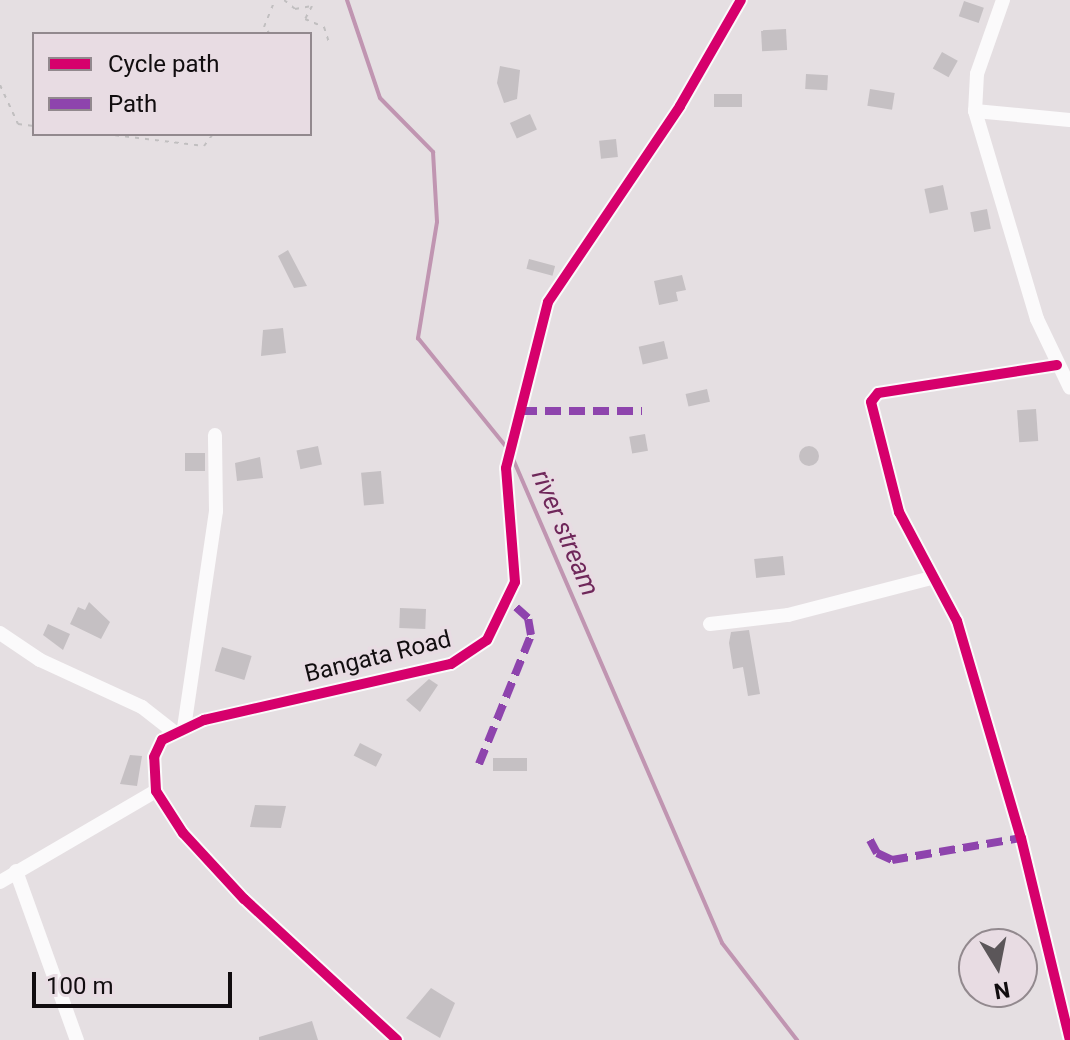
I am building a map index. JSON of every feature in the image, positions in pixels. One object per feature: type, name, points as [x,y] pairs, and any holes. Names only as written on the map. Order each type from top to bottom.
[{"type":"street","name":"Bangata Road","points":[[179,730],[451,664],[487,640],[515,582],[506,468],[548,302],[680,106],[741,0]]},
{"type":"street","points":[[1003,0],[977,74],[975,111],[1057,365],[1070,388]]},
{"type":"street","points":[[975,111],[1070,120]]},
{"type":"street","points":[[1057,365],[872,395],[899,512],[961,635],[1021,838],[1070,1040]]},
{"type":"street","points":[[215,435],[216,511],[179,730],[154,757],[156,791],[183,833],[244,899],[397,1040]]},
{"type":"street","points":[[710,624],[819,609],[931,578]]},
{"type":"street","points":[[0,633],[40,660],[142,707],[179,730]]},
{"type":"street","points":[[0,882],[156,791]]},
{"type":"street","points":[[16,871],[77,1040]]},
{"type":"path","points":[[268,32],[264,27],[275,0]]},
{"type":"path","points":[[284,0],[295,9],[312,6],[305,19],[324,27],[330,45]]},
{"type":"path","points":[[0,85],[18,124],[32,126]]},
{"type":"path","points":[[122,136],[204,146],[212,136]]},
{"type":"building","points":[[964,1],[984,8],[979,23],[959,16]]},
{"type":"building","points":[[786,29],[787,50],[762,51],[761,30]]},
{"type":"building","points":[[942,52],[958,61],[949,77],[933,69]]},
{"type":"building","points":[[500,66],[520,70],[517,99],[504,103],[497,83]]},
{"type":"building","points":[[806,74],[828,75],[827,90],[805,89]]},
{"type":"building","points":[[870,89],[895,93],[892,110],[867,106]]},
{"type":"building","points":[[714,94],[742,94],[742,107],[714,107]]},
{"type":"building","points":[[530,114],[537,130],[517,138],[510,123]]},
{"type":"building","points":[[616,139],[618,157],[601,159],[599,141]]},
{"type":"building","points":[[943,185],[948,209],[930,213],[924,189]]},
{"type":"building","points":[[987,209],[991,229],[974,232],[970,212]]},
{"type":"building","points":[[288,250],[307,286],[294,288],[278,256]]},
{"type":"building","points":[[529,259],[555,266],[552,276],[526,269]]},
{"type":"building","points":[[682,275],[686,290],[676,292],[678,301],[659,305],[654,281]]},
{"type":"building","points":[[283,328],[286,353],[261,356],[263,330]]},
{"type":"building","points":[[664,341],[668,359],[643,364],[639,347]]},
{"type":"building","points":[[707,389],[710,402],[688,407],[686,394]]},
{"type":"building","points":[[1036,409],[1038,441],[1019,442],[1017,410]]},
{"type":"building","points":[[645,434],[648,451],[632,454],[629,437]]},
{"type":"building","points":[[318,446],[322,465],[300,469],[296,451]]},
{"type":"building","points":[[809,446],[816,449],[819,456],[816,463],[809,466],[802,463],[799,456],[802,449]]},
{"type":"building","points":[[185,453],[205,453],[205,471],[185,471]]},
{"type":"building","points":[[260,457],[263,478],[237,481],[235,463]]},
{"type":"building","points":[[381,471],[384,504],[364,506],[361,473]]},
{"type":"building","points":[[783,556],[785,575],[756,578],[754,559]]},
{"type":"building","points":[[89,602],[110,622],[101,639],[70,624],[78,607],[85,610]]},
{"type":"building","points":[[400,608],[426,609],[425,629],[399,628]]},
{"type":"building","points":[[48,624],[70,634],[63,650],[43,635]]},
{"type":"building","points":[[749,630],[760,694],[748,696],[743,667],[733,669],[729,643],[731,632]]},
{"type":"building","points":[[222,647],[252,656],[244,680],[215,671]]},
{"type":"building","points":[[429,679],[438,685],[420,712],[406,700]]},
{"type":"building","points":[[360,743],[382,754],[376,767],[354,755]]},
{"type":"building","points":[[130,755],[142,756],[137,786],[120,784]]},
{"type":"building","points":[[493,758],[527,758],[527,771],[493,771]]},
{"type":"building","points":[[255,805],[286,806],[281,828],[250,827]]},
{"type":"building","points":[[431,988],[455,1003],[440,1038],[406,1018]]},
{"type":"building","points":[[312,1021],[318,1040],[259,1040],[259,1037]]},
{"type":"waterway","name":"river stream","points":[[347,0],[380,98],[433,152],[437,222],[418,338],[507,448]]},
{"type":"waterway","name":"river stream","points":[[513,459],[722,943],[797,1040]]},
{"type":"marked path","points":[[521,411],[642,411]]},
{"type":"marked path","points":[[479,764],[531,635],[528,618],[510,602]]},
{"type":"marked path","points":[[870,840],[877,853],[892,860],[1021,838]]},
{"type":"cycle path","points":[[397,1040],[244,899],[183,833],[156,791],[154,757],[162,740],[204,720],[451,664],[487,640],[515,582],[506,468],[548,302],[680,106],[741,0]]},
{"type":"cycle path","points":[[1057,365],[878,393],[871,402],[899,512],[957,621],[1021,838],[1070,1040]]}]
